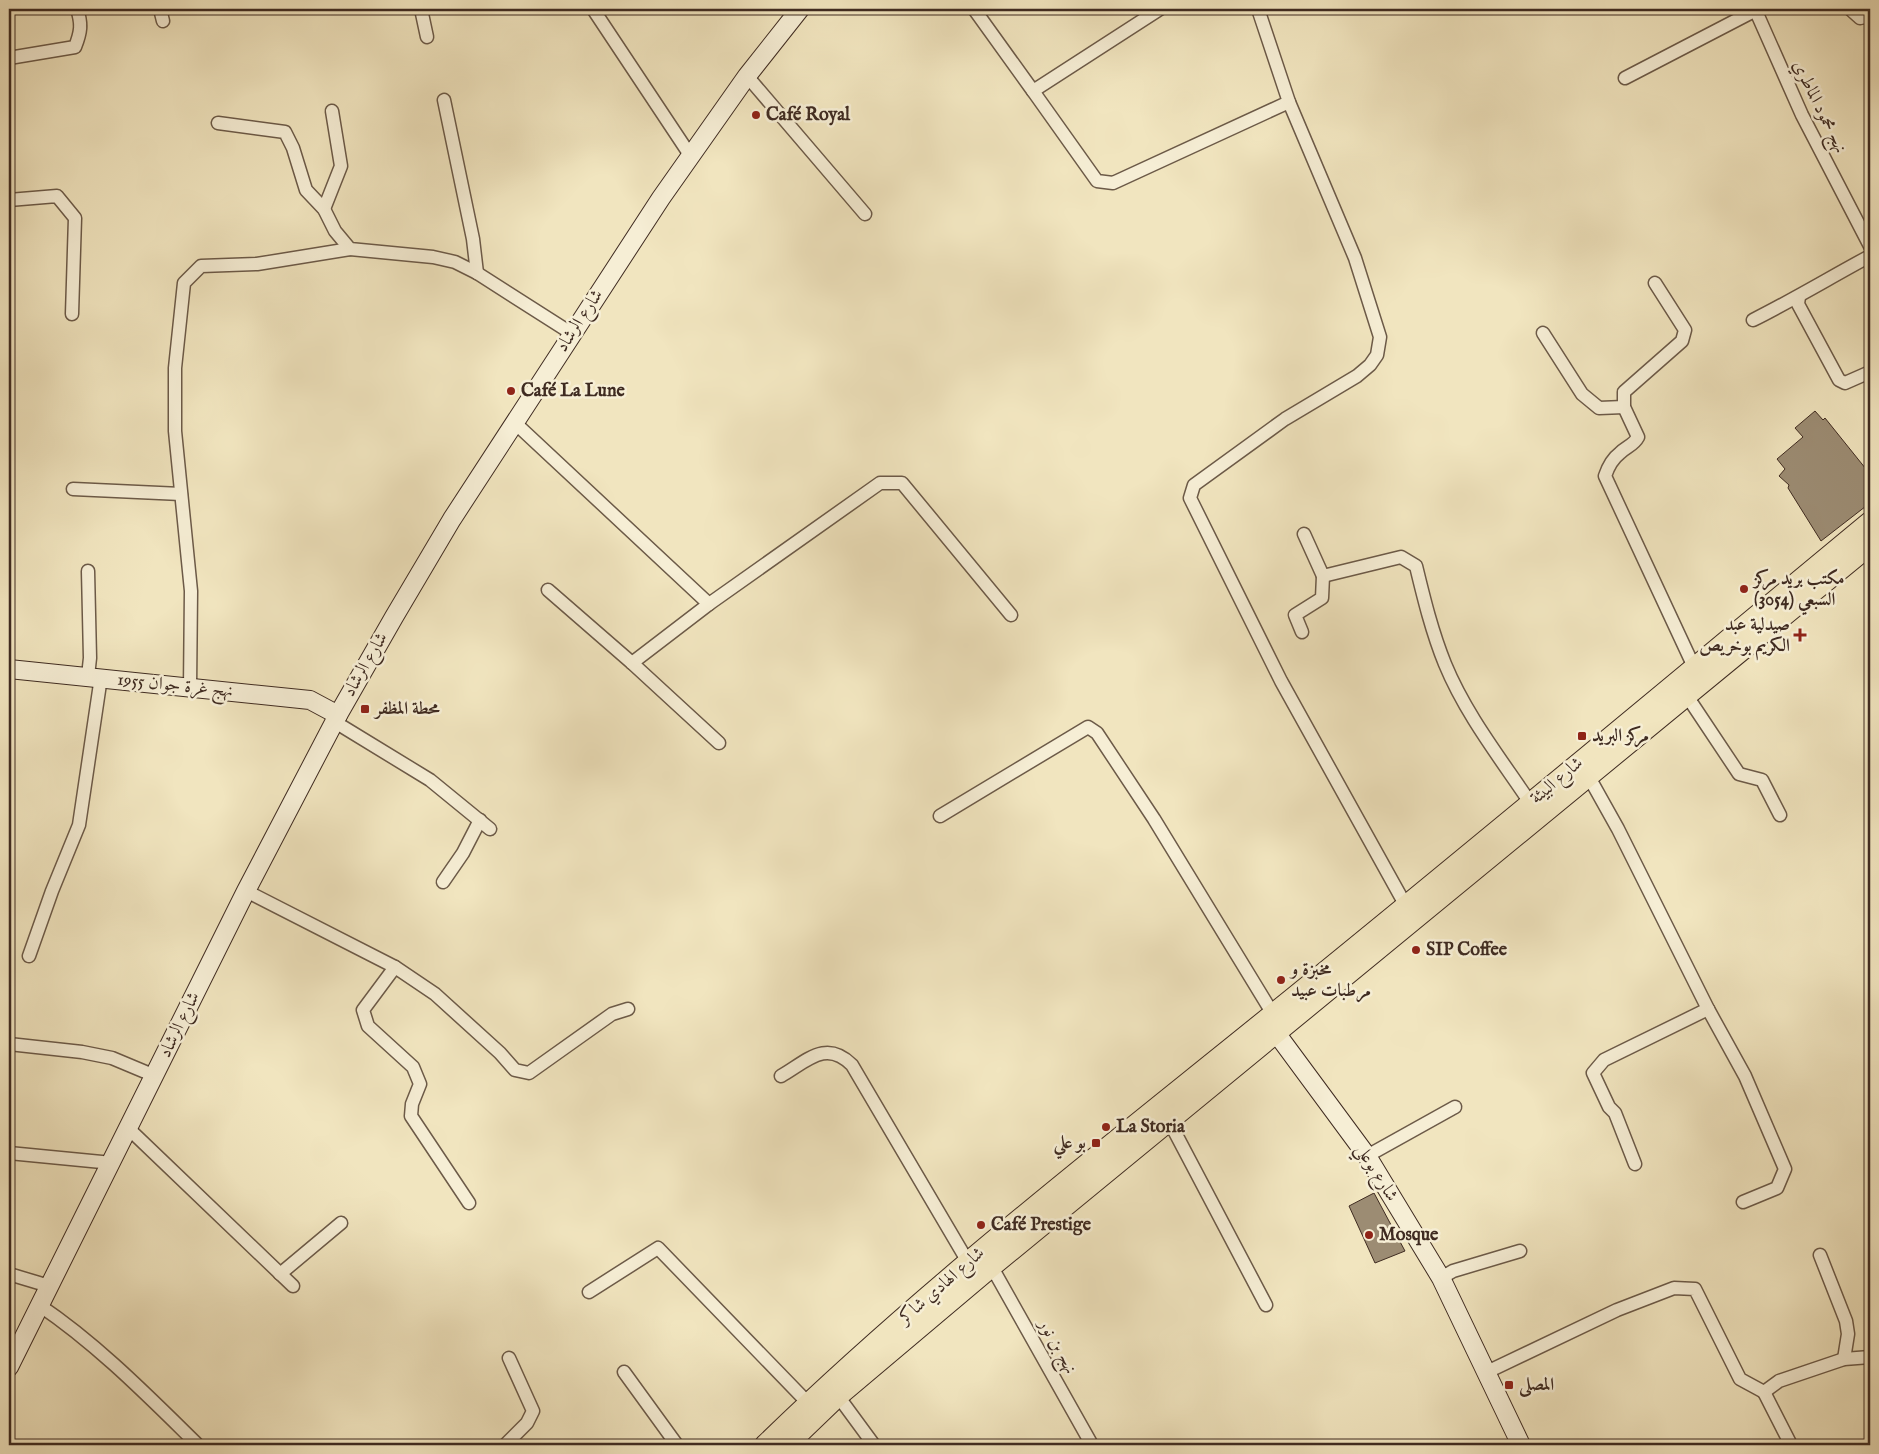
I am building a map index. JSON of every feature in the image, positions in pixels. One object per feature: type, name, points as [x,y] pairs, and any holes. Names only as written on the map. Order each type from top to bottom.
[{"type":"main road","name":"شارع البيئة","points":[[1272,1022],[1477,858],[1584,769],[1694,667],[1870,522]]},
{"type":"main road","name":"شارع البيئة","points":[[1272,1022],[1406,906],[1477,858],[1531,804],[1687,696],[1870,545]]},
{"type":"main road","name":"شارع الهادي شاكر","points":[[787,1445],[812,1409],[838,1396],[981,1260],[1169,1121],[1272,1022]]},
{"type":"main road","name":"شارع الهادي شاكر","points":[[765,1445],[812,1409],[981,1260],[1272,1022]]},
{"type":"street","points":[[9,58],[75,47],[81,23],[77,9]]},
{"type":"street","points":[[422,9],[427,37]]},
{"type":"street","points":[[593,9],[690,156]]},
{"type":"street","name":"شارع الرشاد","points":[[9,1367],[246,892],[337,718],[452,519],[571,333],[690,156],[747,76],[800,9]]},
{"type":"street","points":[[974,9],[1097,181],[1113,183],[1289,102]]},
{"type":"street","points":[[1034,91],[1160,9]]},
{"type":"street","points":[[1258,9],[1289,102],[1355,258],[1380,337],[1377,354],[1370,365],[1357,376],[1284,419],[1194,485],[1190,498],[1281,681],[1406,906]]},
{"type":"street","points":[[1850,9],[1860,18],[1870,16]]},
{"type":"street","points":[[1625,78],[1755,10]]},
{"type":"street","name":"نهج محمود الماطري","points":[[1755,10],[1802,115],[1870,246]]},
{"type":"street","points":[[747,76],[865,214]]},
{"type":"street","points":[[444,100],[473,239],[477,273]]},
{"type":"street","points":[[324,209],[341,166],[332,111]]},
{"type":"street","points":[[218,123],[285,132],[293,148],[306,190],[324,209],[335,231],[350,249]]},
{"type":"street","points":[[9,200],[57,196],[75,218],[72,314]]},
{"type":"street","points":[[190,688],[191,591],[176,431],[175,368],[184,283],[200,266],[257,264],[350,249],[433,257],[455,262],[477,273],[571,333]]},
{"type":"street","points":[[1753,320],[1870,256]]},
{"type":"street","points":[[1655,283],[1685,330],[1682,341],[1624,392],[1624,407],[1638,437],[1636,442],[1620,453],[1610,464],[1605,476],[1694,667]]},
{"type":"street","points":[[1799,296],[1798,304],[1839,380],[1845,383],[1870,372]]},
{"type":"street","points":[[1543,333],[1582,394],[1599,408],[1624,407]]},
{"type":"street","points":[[514,422],[709,604]]},
{"type":"street","points":[[632,663],[709,604],[880,483],[902,484],[1011,615]]},
{"type":"street","points":[[73,490],[181,494]]},
{"type":"street","points":[[1302,632],[1295,615],[1322,598],[1323,576],[1304,534]]},
{"type":"street","points":[[1323,576],[1401,557],[1416,566],[1428,618],[1445,665],[1468,711],[1531,804]]},
{"type":"street","points":[[28,956],[79,824],[95,676],[90,658],[88,571]]},
{"type":"street","points":[[548,590],[632,663],[719,743]]},
{"type":"street","name":"نهج غرة جوان 1955","points":[[9,669],[95,676],[310,700],[337,718]]},
{"type":"street","points":[[1687,696],[1739,774],[1762,780],[1780,815]]},
{"type":"street","points":[[337,718],[430,780],[485,825],[443,882]]},
{"type":"street","points":[[940,816],[1088,727],[1098,733],[1154,819],[1272,1022]]},
{"type":"street","points":[[1584,769],[1673,937],[1708,1009],[1745,1076],[1785,1169],[1777,1188],[1743,1202]]},
{"type":"street","points":[[246,892],[395,967],[435,994],[500,1053],[515,1070],[529,1073],[612,1014],[628,1009]]},
{"type":"street","points":[[395,967],[363,1010],[368,1026],[413,1067],[420,1084],[412,1104],[411,1116],[469,1203]]},
{"type":"street","points":[[1635,1164],[1615,1113],[1609,1108],[1593,1073],[1604,1060],[1708,1009]]},
{"type":"street","name":"شارع بوعلي","points":[[1272,1022],[1367,1156],[1441,1278],[1521,1445]]},
{"type":"street","points":[[9,1044],[112,1058],[155,1076]]},
{"type":"street","name":"نهج بن نور","points":[[781,1076],[820,1053],[832,1052],[840,1054],[852,1064],[981,1260],[1092,1445]]},
{"type":"street","points":[[1367,1156],[1455,1107]]},
{"type":"street","points":[[1169,1121],[1266,1305]]},
{"type":"street","points":[[129,1129],[293,1286]]},
{"type":"street","points":[[9,1153],[112,1163]]},
{"type":"street","points":[[280,1274],[341,1223]]},
{"type":"street","points":[[590,1292],[658,1248],[812,1409]]},
{"type":"street","points":[[1441,1278],[1453,1271],[1520,1251]]},
{"type":"street","points":[[1820,1255],[1846,1321],[1848,1334],[1844,1359]]},
{"type":"street","points":[[9,1274],[49,1286]]},
{"type":"street","points":[[1487,1372],[1617,1310],[1674,1288],[1695,1289],[1740,1380],[1764,1392],[1791,1445]]},
{"type":"street","points":[[39,1305],[60,1319],[133,1382],[198,1445]]},
{"type":"street","points":[[1764,1392],[1779,1381],[1844,1359],[1870,1357]]},
{"type":"street","points":[[505,1445],[527,1423],[533,1412],[509,1358]]},
{"type":"street","points":[[624,1372],[677,1445]]},
{"type":"street","points":[[838,1396],[874,1445]]},
{"type":"building","points":[[1815,411],[1823,420],[1825,418],[1870,474],[1870,503],[1821,541],[1788,488],[1789,485],[1779,476],[1785,469],[1777,459],[1803,437],[1795,428]]},
{"type":"building","points":[[1374,1193],[1405,1251],[1375,1263],[1349,1206]]},
{"type":"place","name":"Café Royal","points":[[756,115]]},
{"type":"place","name":"Café La Lune","points":[[511,391]]},
{"type":"place","name":"مكتب بريد مركز السبعي (3054)","points":[[1744,589]]},
{"type":"place","name":"صيدلية عبد الكريم بوخريص","points":[[1800,635]]},
{"type":"place","name":"محطة المظفر","points":[[365,709]]},
{"type":"place","name":"مركز البريد","points":[[1582,736]]},
{"type":"place","name":"SIP Coffee","points":[[1416,950]]},
{"type":"place","name":"مخبزة و مرطبات عبيد","points":[[1281,980]]},
{"type":"place","name":"La Storia","points":[[1106,1127]]},
{"type":"place","name":"بو علي","points":[[1096,1143]]},
{"type":"place","name":"Café Prestige","points":[[981,1225]]},
{"type":"place","name":"Mosque","points":[[1369,1235]]},
{"type":"place","name":"المصلى","points":[[1509,1385]]}]
